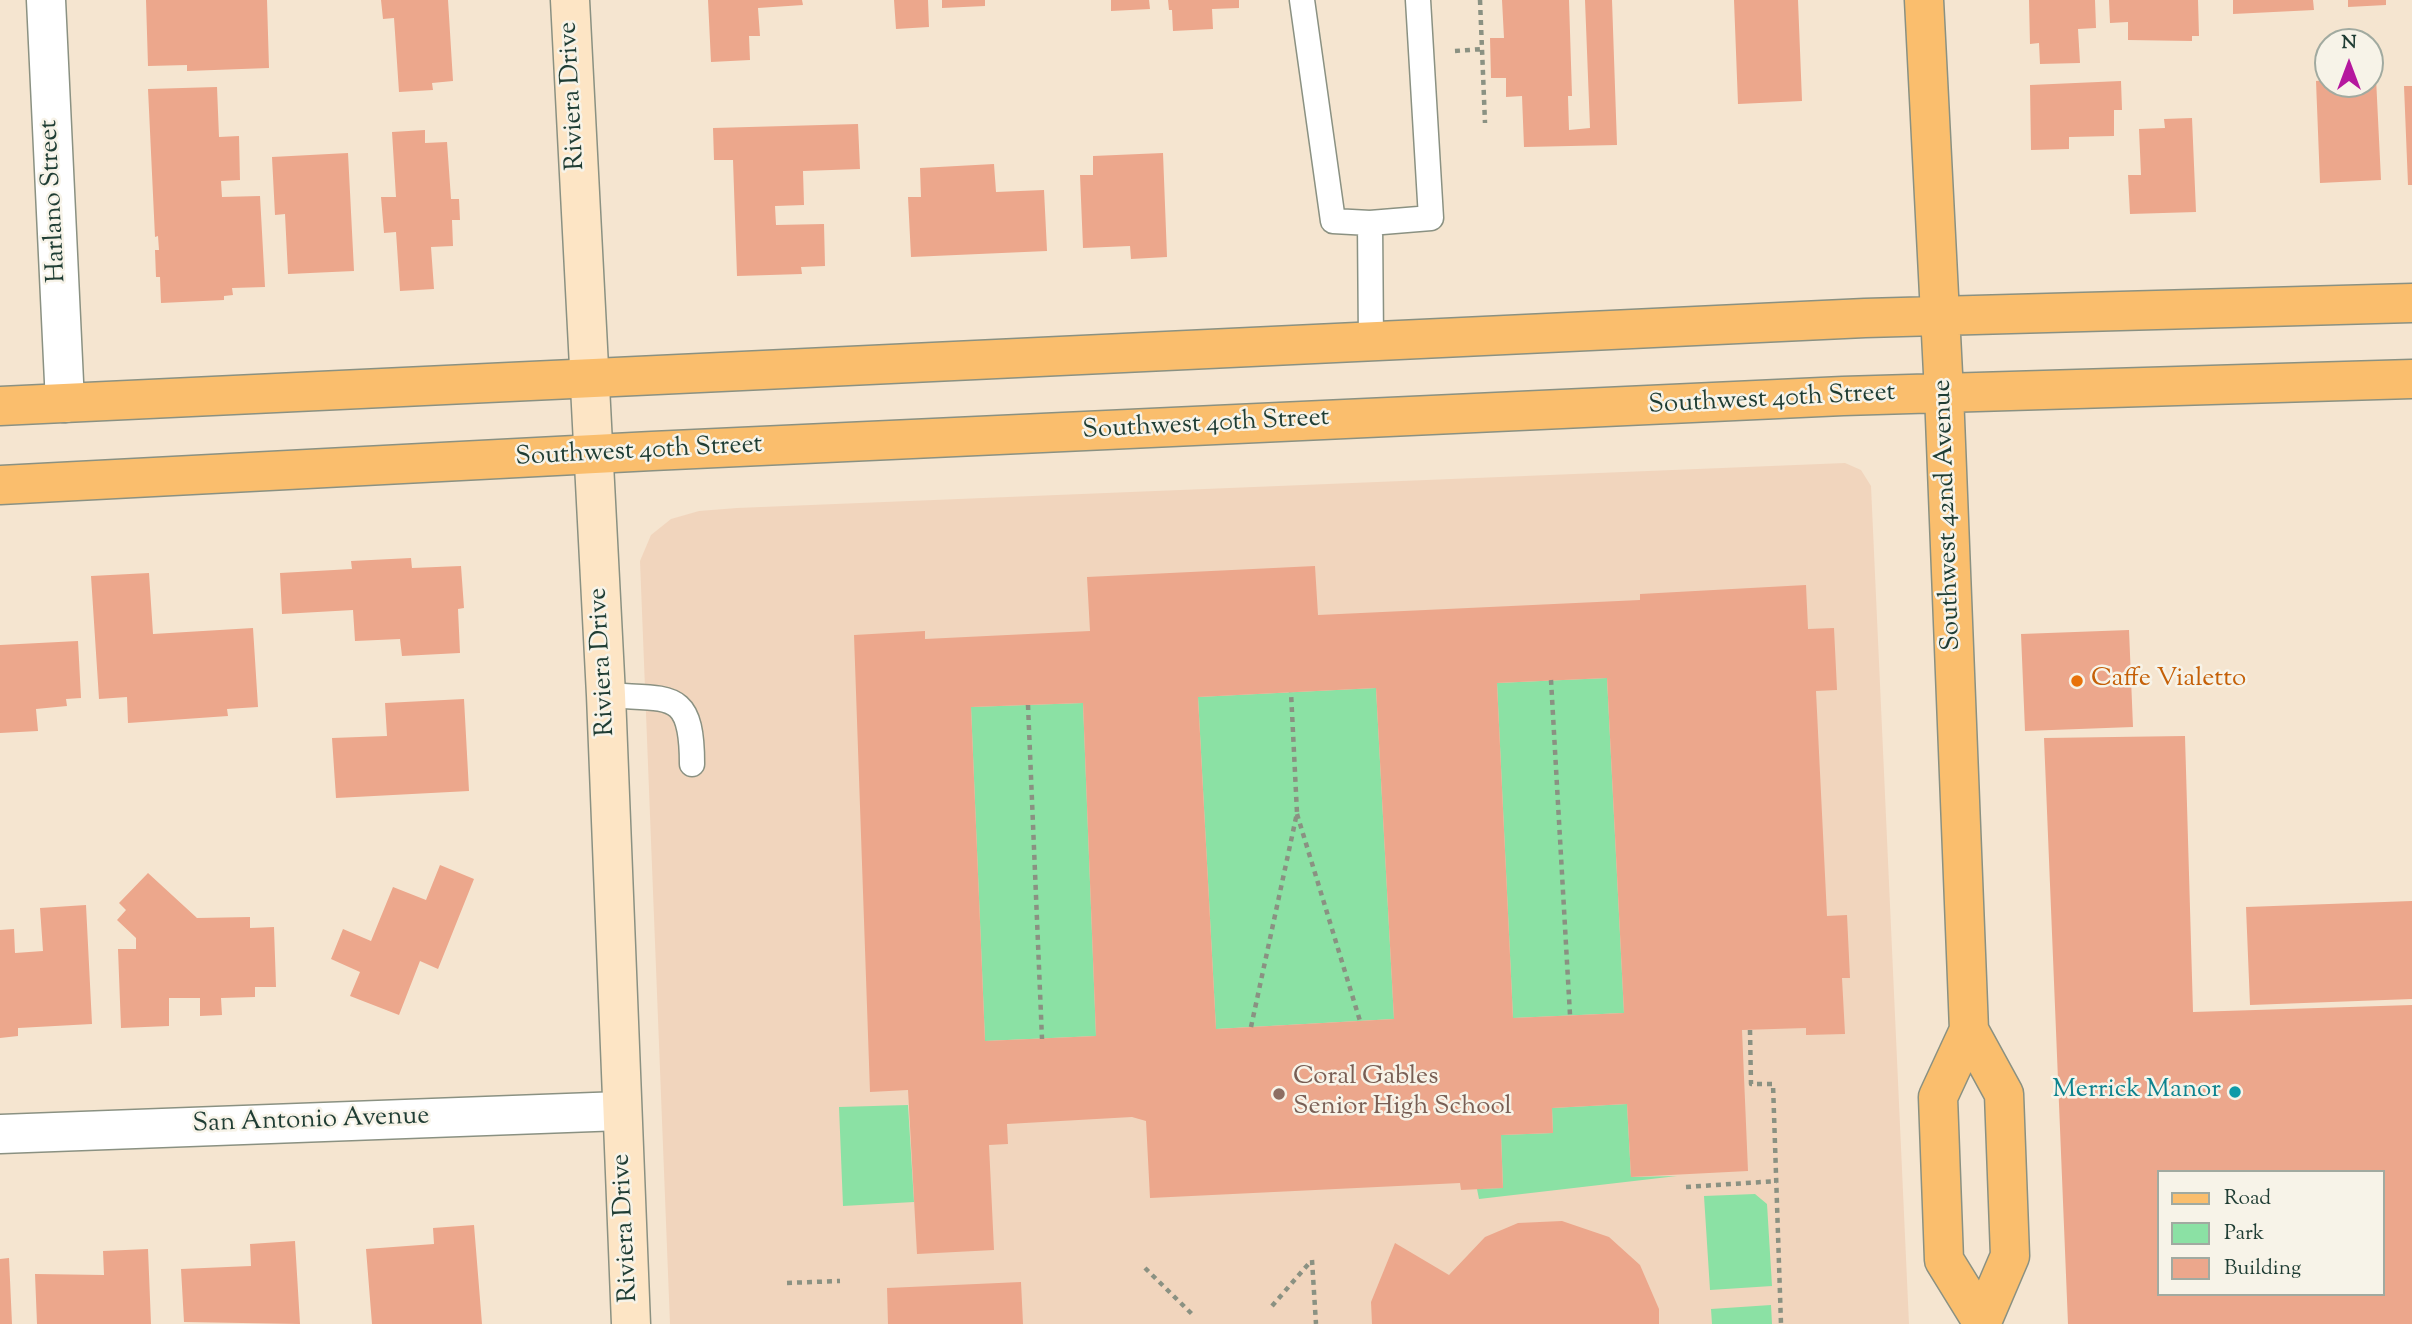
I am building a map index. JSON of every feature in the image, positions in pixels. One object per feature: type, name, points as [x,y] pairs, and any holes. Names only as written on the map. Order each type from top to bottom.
[{"type":"main road","name":"Southwest 42nd Avenue","points":[[1924,0],[1944,393],[1969,1030],[2004,1094],[2010,1256],[1981,1322]]},
{"type":"main road","points":[[0,406],[1939,315],[2412,303]]},
{"type":"main road","name":"Southwest 40th Street","points":[[0,485],[593,454],[1944,393],[2412,379]]},
{"type":"main road","name":"Southwest 42nd Avenue","points":[[1969,1030],[1937,1097],[1944,1260],[1981,1322]]},
{"type":"street","name":"Harlano Street","points":[[46,0],[65,403]]},
{"type":"street","name":"Riviera Drive","points":[[570,0],[606,695],[631,1324]]},
{"type":"street","name":"San Antonio Avenue","points":[[0,1134],[621,1111]]},
{"type":"lane","points":[[1302,0],[1333,221],[1370,223],[1431,218],[1418,0]]},
{"type":"lane","points":[[1370,223],[1371,342]]},
{"type":"lane","points":[[606,695],[669,699],[687,714],[692,737],[692,764]]},
{"type":"path","points":[[1480,0],[1485,123]]},
{"type":"path","points":[[1444,51],[1482,49]]},
{"type":"path","points":[[1551,680],[1570,1015]]},
{"type":"path","points":[[1291,692],[1297,813],[1360,1021]]},
{"type":"path","points":[[1028,705],[1042,1039]]},
{"type":"path","points":[[1251,1027],[1297,813]]},
{"type":"path","points":[[1750,1030],[1751,1084],[1773,1084],[1782,1324]]},
{"type":"path","points":[[1686,1187],[1777,1181]]},
{"type":"path","points":[[1272,1306],[1312,1260],[1316,1324]]},
{"type":"path","points":[[1145,1269],[1194,1316]]},
{"type":"path","points":[[787,1283],[840,1281]]},
{"type":"shaded area","name":"Coral Gables Senior High School","points":[[1845,463],[1861,470],[1871,486],[1909,1324],[670,1324],[640,561],[651,535],[671,519],[699,511],[737,508]]},
{"type":"green space","points":[[1607,678],[1624,1013],[1513,1018],[1497,683]]},
{"type":"green space","points":[[1376,688],[1394,1019],[1216,1029],[1198,697]]},
{"type":"green space","points":[[1083,703],[1096,1036],[985,1041],[971,707]]},
{"type":"green space","points":[[1627,1104],[1631,1177],[1677,1176],[1479,1199],[1477,1189],[1503,1188],[1501,1135],[1553,1133],[1552,1108]]},
{"type":"green space","points":[[908,1105],[914,1202],[843,1206],[839,1107]]},
{"type":"green space","points":[[1755,1194],[1767,1204],[1772,1286],[1710,1290],[1704,1196]]},
{"type":"green space","points":[[1771,1305],[1772,1324],[1712,1324],[1711,1309]]},
{"type":"building","points":[[146,0],[267,0],[269,68],[187,71],[187,65],[148,66]]},
{"type":"building","points":[[381,0],[448,0],[453,81],[432,83],[433,90],[399,92],[394,18],[383,19]]},
{"type":"building","points":[[708,0],[802,0],[803,5],[758,8],[760,36],[749,36],[750,60],[711,62]]},
{"type":"building","points":[[894,0],[928,0],[929,27],[896,29]]},
{"type":"building","points":[[942,0],[985,0],[985,6],[942,8]]},
{"type":"building","points":[[1111,0],[1149,0],[1150,9],[1111,11]]},
{"type":"building","points":[[1168,0],[1239,0],[1239,8],[1212,9],[1213,29],[1173,31],[1172,10],[1169,10]]},
{"type":"building","points":[[1502,0],[1569,0],[1572,96],[1568,96],[1569,130],[1590,128],[1585,0],[1612,0],[1617,145],[1524,147],[1522,96],[1506,97],[1506,78],[1491,78],[1490,38],[1504,38]]},
{"type":"building","points":[[1734,0],[1798,0],[1802,101],[1738,104]]},
{"type":"building","points":[[2029,0],[2095,0],[2096,28],[2078,29],[2080,63],[2040,64],[2039,43],[2030,44]]},
{"type":"building","points":[[2109,0],[2198,0],[2199,36],[2192,36],[2192,41],[2128,40],[2128,22],[2110,23]]},
{"type":"building","points":[[2233,0],[2313,0],[2314,10],[2233,14]]},
{"type":"building","points":[[2348,0],[2386,0],[2386,5],[2348,7]]},
{"type":"building","points":[[2121,81],[2122,110],[2114,110],[2114,136],[2069,137],[2069,149],[2031,150],[2030,85]]},
{"type":"building","points":[[2404,86],[2412,86],[2412,185],[2408,185]]},
{"type":"building","points":[[217,87],[219,137],[239,136],[240,180],[221,181],[222,197],[260,196],[265,287],[232,288],[233,295],[224,296],[224,300],[161,303],[160,277],[156,277],[155,250],[159,250],[158,236],[155,237],[148,89]]},
{"type":"building","points":[[2317,98],[2377,98],[2381,180],[2320,183]]},
{"type":"building","points":[[2192,118],[2196,212],[2130,214],[2128,175],[2141,175],[2139,129],[2165,128],[2164,119]]},
{"type":"building","points":[[858,124],[860,169],[803,171],[804,205],[775,206],[776,225],[824,224],[825,266],[801,267],[802,274],[737,276],[733,160],[714,160],[713,128]]},
{"type":"building","points":[[425,130],[425,143],[447,142],[451,199],[459,199],[460,220],[452,220],[453,246],[431,247],[434,289],[400,291],[396,232],[384,233],[381,197],[396,197],[392,132]]},
{"type":"building","points":[[348,153],[354,271],[288,274],[285,214],[275,215],[272,157]]},
{"type":"building","points":[[1163,153],[1167,257],[1131,259],[1130,246],[1083,248],[1080,175],[1093,175],[1093,156]]},
{"type":"building","points":[[994,164],[996,192],[1044,190],[1047,251],[911,257],[908,197],[921,197],[920,168]]},
{"type":"building","points":[[411,558],[412,568],[461,566],[464,608],[458,609],[460,653],[402,656],[400,639],[355,641],[353,610],[282,614],[280,573],[352,569],[351,561]]},
{"type":"building","points":[[1315,566],[1318,615],[1640,600],[1640,594],[1806,585],[1808,629],[1834,628],[1837,690],[1816,691],[1827,916],[1847,915],[1850,978],[1842,978],[1845,1034],[1806,1035],[1806,1028],[1742,1030],[1748,1171],[1631,1177],[1627,1104],[1552,1108],[1553,1133],[1501,1135],[1503,1188],[1461,1190],[1460,1183],[1150,1198],[1146,1121],[1132,1117],[1007,1124],[1008,1144],[989,1145],[994,1250],[917,1254],[908,1090],[870,1092],[854,635],[925,631],[925,639],[1090,631],[1087,577]],"holes":[[[1607,678],[1624,1013],[1513,1018],[1497,683]],[[1376,688],[1394,1019],[1216,1029],[1198,697]],[[1083,703],[1096,1036],[985,1041],[971,707]]]},
{"type":"building","points":[[149,573],[153,634],[253,628],[258,707],[227,709],[228,716],[128,723],[127,697],[99,699],[91,576]]},
{"type":"building","name":"Caffe Vialetto","points":[[2129,630],[2133,727],[2025,731],[2021,634]]},
{"type":"building","points":[[78,641],[81,698],[66,699],[67,706],[36,709],[38,731],[0,733],[0,645]]},
{"type":"building","points":[[464,699],[469,791],[336,798],[332,738],[387,736],[385,703]]},
{"type":"building","name":"Merrick Manor","points":[[2185,736],[2193,1012],[2412,1005],[2412,1324],[2068,1324],[2044,738]]},
{"type":"building","points":[[440,865],[474,879],[438,969],[420,961],[399,1015],[350,996],[360,972],[331,959],[343,929],[371,941],[393,887],[426,900]]},
{"type":"building","points":[[148,873],[197,918],[250,917],[250,928],[274,927],[276,987],[255,987],[255,997],[221,998],[222,1015],[200,1016],[200,998],[169,998],[169,1026],[121,1028],[118,949],[136,949],[136,938],[117,920],[126,910],[119,903]]},
{"type":"building","points":[[2412,901],[2412,999],[2250,1005],[2246,907]]},
{"type":"building","points":[[86,905],[92,1024],[18,1028],[18,1036],[0,1038],[0,930],[14,929],[15,953],[43,951],[40,908]]},
{"type":"building","points":[[1562,1221],[1609,1237],[1640,1265],[1659,1309],[1659,1324],[1372,1324],[1371,1302],[1395,1243],[1449,1275],[1485,1237],[1518,1223]]},
{"type":"building","points":[[474,1225],[482,1324],[372,1324],[366,1249],[434,1244],[433,1228]]},
{"type":"building","points":[[295,1241],[300,1324],[184,1322],[181,1269],[251,1266],[250,1244]]},
{"type":"building","points":[[148,1249],[151,1324],[37,1324],[35,1274],[104,1275],[103,1251]]},
{"type":"building","points":[[9,1258],[12,1324],[0,1324],[0,1259]]},
{"type":"building","points":[[1021,1282],[1023,1324],[888,1324],[887,1288]]},
{"type":"place","name":"Caffe Vialetto","points":[[2077,681]]},
{"type":"place","name":"Merrick Manor","points":[[2235,1092]]},
{"type":"place","name":"Coral Gables Senior High School","points":[[1279,1094]]}]
